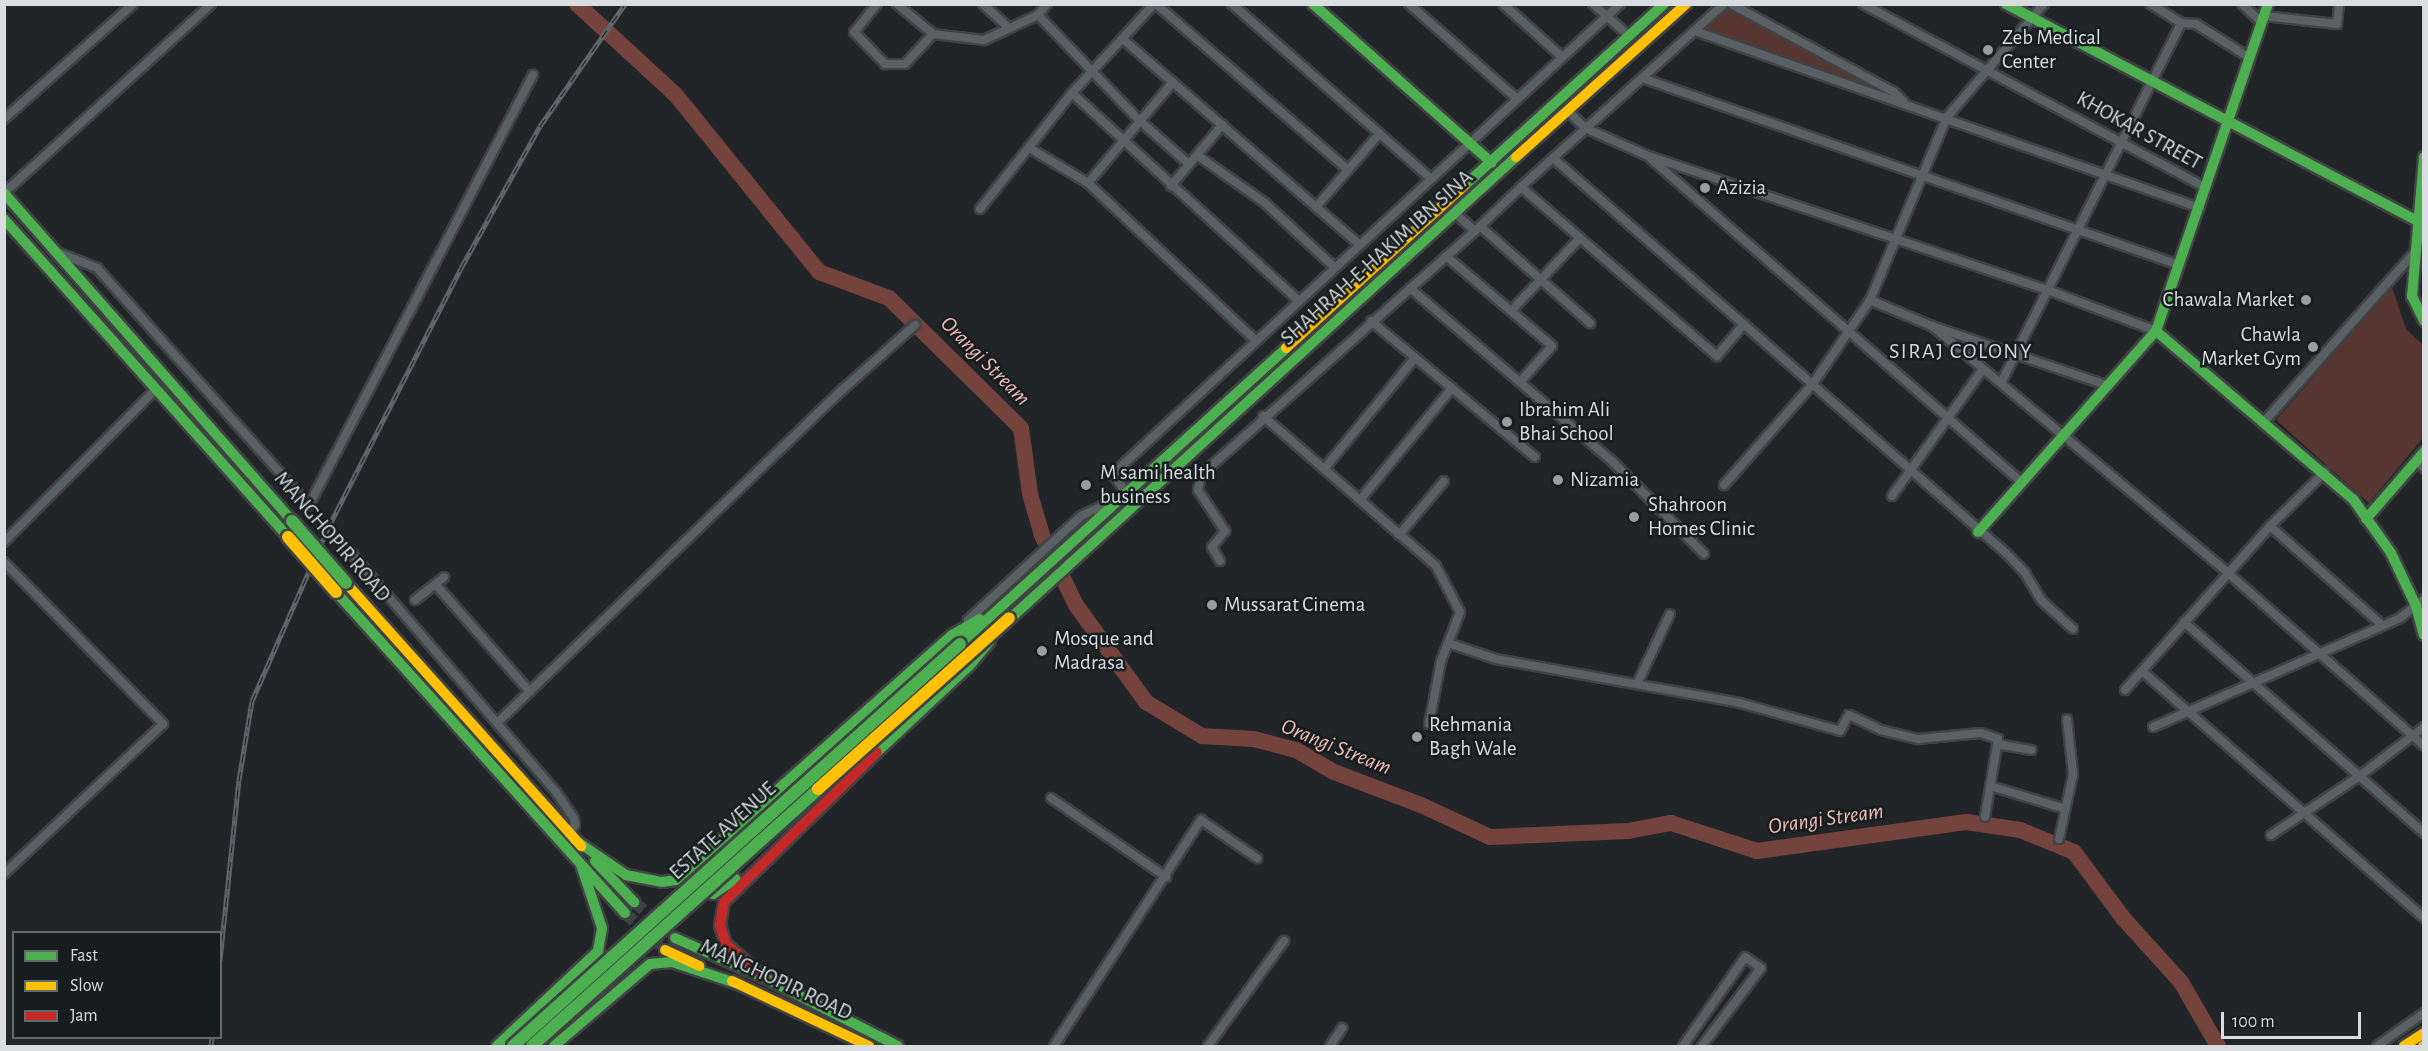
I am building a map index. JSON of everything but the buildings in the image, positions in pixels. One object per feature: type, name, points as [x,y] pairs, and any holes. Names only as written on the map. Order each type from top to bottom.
[{"type":"main road","points":[[1313,4],[1492,163]]},
{"type":"main road","name":"SHAHRAH-E-HAKIM IBN SINA","points":[[1090,535],[1128,493],[1664,4]]},
{"type":"main road","name":"SHAHRAH-E-HAKIM IBN SINA","points":[[1090,535],[1456,214],[1567,110],[1686,4]]},
{"type":"main road","points":[[2006,4],[2418,221]]},
{"type":"main road","points":[[1978,532],[2156,331],[2230,122],[2264,14]]},
{"type":"main road","points":[[2424,158],[2412,296],[2424,321]]},
{"type":"main road","name":"MANGHOPIR ROAD","points":[[4,193],[346,583],[572,837],[634,902]]},
{"type":"main road","name":"MANGHOPIR ROAD","points":[[4,219],[625,913]]},
{"type":"main road","points":[[2156,331],[2325,472],[2353,499],[2391,554],[2420,602],[2424,635]]},
{"type":"main road","points":[[2366,519],[2421,460]]},
{"type":"main road","points":[[532,1047],[1090,535]]},
{"type":"main road","points":[[572,837],[611,868],[645,880],[676,880],[956,640],[1005,613]]},
{"type":"main road","points":[[765,978],[730,952],[722,934],[720,913],[724,902],[788,836],[969,666],[1005,613]]},
{"type":"main road","name":"ESTATE AVENUE","points":[[513,1047],[956,640]]},
{"type":"main road","points":[[701,860],[694,870],[693,882],[701,891],[712,894],[788,836]]},
{"type":"main road","points":[[497,1047],[598,951],[602,928],[581,865]]},
{"type":"main road","points":[[675,938],[765,978],[898,1047]]},
{"type":"main road","name":"MANGHOPIR ROAD","points":[[665,950],[862,1045]]},
{"type":"main road","points":[[579,1021],[650,964],[672,962],[738,984]]},
{"type":"main road","points":[[511,1033],[584,970],[593,966],[602,968],[609,986],[554,1047]]},
{"type":"main road","points":[[2404,1047],[2424,1032]]},
{"type":"street","points":[[4,119],[133,4]]},
{"type":"street","points":[[4,193],[211,4]]},
{"type":"street","points":[[877,4],[854,32],[885,64],[905,64],[933,34]]},
{"type":"street","points":[[897,4],[933,34],[984,40],[1038,15],[1047,4]]},
{"type":"street","points":[[983,4],[1009,28]]},
{"type":"street","points":[[980,209],[1031,149],[1072,93],[1124,40],[1155,4],[1348,170]]},
{"type":"street","points":[[1232,4],[1430,178]]},
{"type":"street","points":[[1503,4],[1562,57]]},
{"type":"street","points":[[1593,4],[1629,36]]},
{"type":"street","points":[[956,640],[1081,516],[1128,493],[1114,477],[1115,472],[1620,4]]},
{"type":"street","points":[[1220,561],[1212,547],[1224,531],[1208,509],[1198,481],[1263,416],[1478,228],[1552,158],[1724,4]]},
{"type":"street","points":[[1731,4],[1894,92],[1906,104]]},
{"type":"street","name":"KHOKAR STREET","points":[[1863,4],[2123,141],[2206,188]]},
{"type":"street","points":[[1724,485],[1812,385],[1870,300],[1947,117],[2044,4]]},
{"type":"street","points":[[2150,4],[2181,23],[2196,24],[2250,58]]},
{"type":"street","points":[[2241,4],[2264,14],[2337,24],[2339,4]]},
{"type":"street","points":[[1414,6],[1516,98]]},
{"type":"street","points":[[1038,15],[1140,121],[1189,164]]},
{"type":"street","points":[[2001,382],[2074,229],[2123,141],[2181,23]]},
{"type":"street","points":[[1695,31],[1947,117],[2200,208]]},
{"type":"street","points":[[1124,40],[1359,244]]},
{"type":"street","points":[[55,251],[97,268],[309,505],[533,75]]},
{"type":"street","points":[[1642,78],[2179,265]]},
{"type":"street","points":[[1088,183],[1173,82]]},
{"type":"street","points":[[1072,93],[1122,142],[1298,300]]},
{"type":"street","points":[[1567,110],[1585,128],[1646,155],[2045,289],[2156,331]]},
{"type":"street","points":[[1171,186],[1222,125]]},
{"type":"street","points":[[1316,207],[1379,134]]},
{"type":"street","points":[[1031,149],[1088,183],[1255,340]]},
{"type":"street","points":[[1197,155],[1265,203],[1334,267]]},
{"type":"street","points":[[1646,155],[1948,416],[2022,483]]},
{"type":"street","points":[[1552,158],[2015,562],[2041,600],[2073,629]]},
{"type":"street","points":[[1521,187],[1717,356],[1744,324]]},
{"type":"street","points":[[1456,214],[1478,228],[1590,323]]},
{"type":"street","points":[[1511,311],[1580,238]]},
{"type":"street","points":[[2264,422],[2415,252]]},
{"type":"street","points":[[1446,256],[1552,346],[1520,382]]},
{"type":"street","points":[[1410,288],[1613,462],[1704,554]]},
{"type":"street","points":[[1870,300],[1932,326],[2109,386]]},
{"type":"street","points":[[1371,321],[1535,458]]},
{"type":"street","points":[[499,721],[842,390],[915,325]]},
{"type":"street","points":[[1932,326],[2228,573],[2316,654],[2424,746]]},
{"type":"street","points":[[1324,469],[1415,358]]},
{"type":"street","points":[[1892,496],[1983,369]]},
{"type":"street","points":[[1360,500],[1452,388]]},
{"type":"street","points":[[4,542],[156,389]]},
{"type":"street","points":[[1263,416],[1436,566],[1460,612],[1441,661],[1429,724]]},
{"type":"street","points":[[2125,690],[2270,526],[2325,472]]},
{"type":"street","points":[[1399,535],[1444,481]]},
{"type":"street","points":[[2270,526],[2382,625]]},
{"type":"street","points":[[346,547],[499,721],[574,819],[572,837]]},
{"type":"street","points":[[4,562],[163,724],[4,874]]},
{"type":"street","points":[[415,600],[444,578]]},
{"type":"street","points":[[436,585],[530,692]]},
{"type":"street","points":[[2153,727],[2186,710],[2382,625],[2420,602]]},
{"type":"street","points":[[1637,684],[1670,614]]},
{"type":"street","points":[[2184,622],[2361,775],[2424,833]]},
{"type":"street","points":[[1448,643],[1496,659],[1740,703],[1840,731],[1849,715],[1881,730],[1918,739],[1935,740],[1973,731],[1998,739],[1985,817]]},
{"type":"street","points":[[2142,671],[2424,918]]},
{"type":"street","points":[[2059,839],[2073,774],[2067,719]]},
{"type":"street","points":[[2271,835],[2361,775],[2424,726]]},
{"type":"street","points":[[1997,744],[2031,750]]},
{"type":"street","points":[[1990,786],[2066,809]]},
{"type":"street","points":[[1051,798],[1166,876]]},
{"type":"street","points":[[1054,1047],[1201,820],[1257,858]]},
{"type":"street","points":[[1208,1047],[1284,942]]},
{"type":"street","points":[[1683,1047],[1745,957],[1761,968],[1702,1047]]},
{"type":"street","points":[[2377,1047],[2424,1013]]},
{"type":"street","points":[[1330,1047],[1342,1028]]},
{"type":"shaded area","points":[[1727,6],[1880,87],[1878,92],[1703,29]]},
{"type":"shaded area","points":[[2392,287],[2406,329],[2423,345],[2423,438],[2369,503],[2276,420]]},
{"type":"waterway","name":"Orangi Stream","points":[[577,4],[675,94],[819,272],[889,298],[1021,428],[1030,494],[1042,535],[1076,605],[1146,702],[1202,736],[1254,739],[1296,750],[1334,772],[1421,805],[1490,837],[1628,831],[1671,823],[1757,851],[1966,822],[2020,830],[2074,852],[2124,919],[2181,982],[2218,1046]]},
{"type":"tunnel","points":[[634,902],[675,938]]},
{"type":"tunnel","points":[[625,913],[665,950]]},
{"type":"railway","points":[[222,941],[239,780],[252,701],[328,528],[461,268],[540,126],[625,4]]},
{"type":"railway","points":[[211,1046],[212,1039]]},
{"type":"traffic: fast","points":[[1313,4],[1492,163]]},
{"type":"traffic: fast","points":[[1464,186],[1664,4]]},
{"type":"traffic: fast","points":[[2006,4],[2418,221]]},
{"type":"traffic: fast","points":[[1978,532],[2156,331],[2268,4]]},
{"type":"traffic: fast","points":[[1002,626],[1516,157]]},
{"type":"traffic: fast","points":[[2424,157],[2412,296],[2424,321]]},
{"type":"traffic: fast","points":[[4,193],[292,521]]},
{"type":"traffic: fast","points":[[4,219],[288,537]]},
{"type":"traffic: fast","points":[[2156,331],[2353,499],[2391,553],[2416,606],[2424,635]]},
{"type":"traffic: fast","points":[[960,644],[1286,348]]},
{"type":"traffic: fast","points":[[2366,519],[2424,452]]},
{"type":"traffic: fast","points":[[292,521],[346,583]]},
{"type":"traffic: fast","points":[[336,592],[625,913]]},
{"type":"traffic: fast","points":[[575,840],[626,875],[662,882],[676,880],[952,635],[980,619]]},
{"type":"traffic: fast","points":[[877,752],[969,666],[990,641]]},
{"type":"traffic: fast","points":[[513,1046],[960,644]]},
{"type":"traffic: fast","points":[[532,1046],[818,789]]},
{"type":"traffic: fast","points":[[595,861],[634,902]]},
{"type":"traffic: fast","points":[[497,1046],[598,951],[602,928],[581,865]]},
{"type":"traffic: fast","points":[[696,887],[713,894],[735,879]]},
{"type":"traffic: fast","points":[[675,938],[765,978],[898,1046]]},
{"type":"traffic: fast","points":[[554,1046],[650,964],[672,962],[739,984]]},
{"type":"traffic: slow","points":[[1516,157],[1686,4]]},
{"type":"traffic: slow","points":[[1286,348],[1464,186]]},
{"type":"traffic: slow","points":[[288,537],[336,592]]},
{"type":"traffic: slow","points":[[346,583],[581,846]]},
{"type":"traffic: slow","points":[[818,789],[1009,618]]},
{"type":"traffic: slow","points":[[665,950],[700,966]]},
{"type":"traffic: slow","points":[[732,981],[869,1046]]},
{"type":"traffic: slow","points":[[2404,1046],[2424,1033]]},
{"type":"traffic: jam","points":[[765,978],[726,944],[720,925],[724,902],[877,752]]},
{"type":"place","name":"Zeb Medical Center","points":[[1988,50]]},
{"type":"place","name":"Azizia","points":[[1705,188]]},
{"type":"place","name":"Chawala Market","points":[[2306,300]]},
{"type":"place","name":"Chawla Market Gym","points":[[2313,347]]},
{"type":"place","name":"Ibrahim Ali Bhai School","points":[[1507,422]]},
{"type":"place","name":"Nizamia","points":[[1558,480]]},
{"type":"place","name":"M sami health business","points":[[1086,485]]},
{"type":"place","name":"Shahroon Homes Clinic","points":[[1634,517]]},
{"type":"place","name":"Mussarat Cinema","points":[[1212,605]]},
{"type":"place","name":"Mosque and Madrasa","points":[[1042,651]]},
{"type":"place","name":"Rehmania Bagh Wale","points":[[1417,737]]},
{"type":"district","name":"SIRAJ COLONY","points":[[1961,352]]}]
